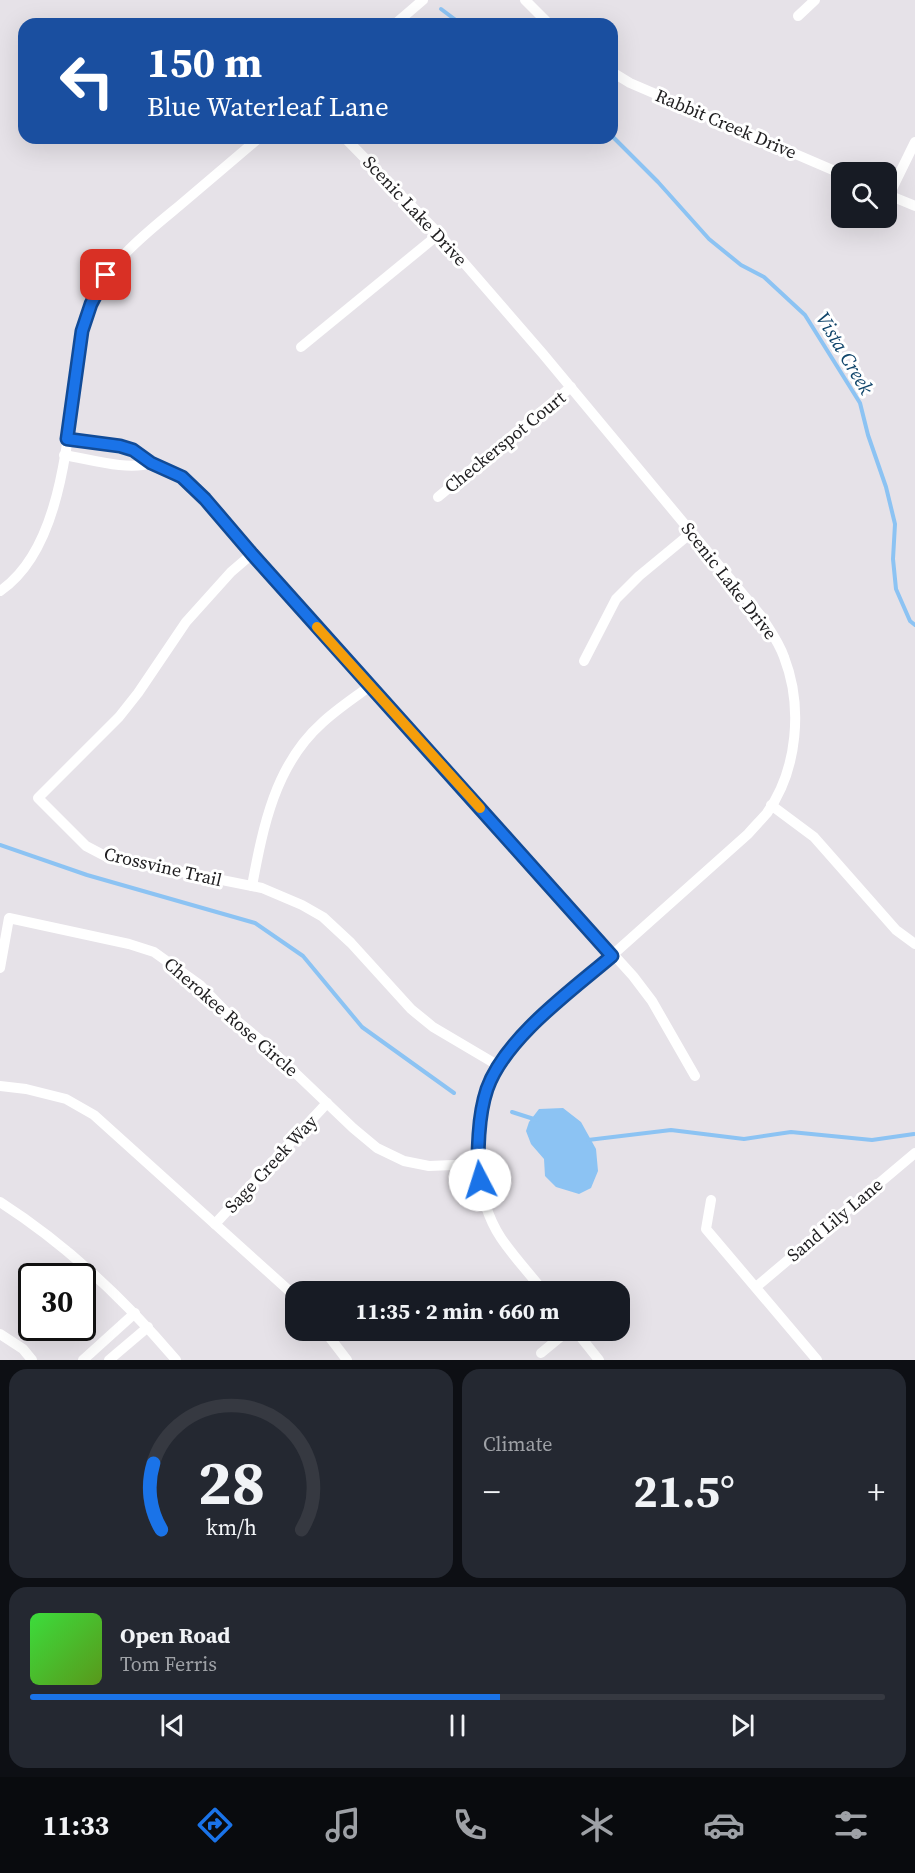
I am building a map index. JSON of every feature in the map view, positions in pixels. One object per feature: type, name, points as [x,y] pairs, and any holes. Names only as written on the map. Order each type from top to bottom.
[{"type":"street","points":[[401,18],[423,0]]},
{"type":"street","points":[[798,16],[815,0]]},
{"type":"street","points":[[531,2],[544,18]]},
{"type":"street","name":"Rabbit Creek Drive","points":[[618,76],[630,83],[831,169]]},
{"type":"street","points":[[897,177],[915,142]]},
{"type":"street","points":[[0,591],[9,585],[30,562],[44,534],[55,501],[67,439],[82,331],[91,304],[106,275],[126,251],[252,144]]},
{"type":"street","name":"Scenic Lake Drive","points":[[351,144],[439,234],[571,387],[761,616],[784,655],[795,701],[795,730],[789,764],[781,788],[748,834],[534,1025],[499,1066],[487,1089],[480,1116],[477,1164],[483,1196],[500,1236],[535,1281]]},
{"type":"street","points":[[897,199],[915,206]]},
{"type":"street","points":[[301,347],[439,234]]},
{"type":"street","name":"Checkerspot Court","points":[[438,496],[571,387]]},
{"type":"street","points":[[67,439],[126,448],[143,456],[151,463],[182,477],[205,499],[369,686],[612,956],[633,976],[652,1001],[695,1076]]},
{"type":"street","points":[[64,455],[127,466],[151,463]]},
{"type":"street","points":[[584,661],[615,599],[639,576],[692,533]]},
{"type":"street","name":"Crossvine Trail","points":[[252,554],[223,580],[186,621],[138,693],[119,717],[38,798],[86,846],[107,857],[252,886],[278,894],[323,917],[351,943],[411,1009],[433,1027],[499,1066]]},
{"type":"street","points":[[252,886],[266,820],[276,788],[296,754],[321,724],[369,686]]},
{"type":"street","points":[[771,805],[814,837],[896,930],[915,944]]},
{"type":"street","name":"Cherokee Rose Circle","points":[[0,968],[9,918],[129,944],[154,952],[200,985],[225,1011],[265,1044],[377,1148],[404,1161],[429,1166],[477,1164]]},
{"type":"street","points":[[0,1086],[26,1089],[66,1099],[94,1115],[285,1287]]},
{"type":"street","name":"Sage Creek Way","points":[[215,1224],[327,1103]]},
{"type":"street","name":"Sand Lily Lane","points":[[756,1287],[915,1153]]},
{"type":"street","points":[[711,1200],[706,1229],[817,1360]]},
{"type":"street","points":[[0,1202],[25,1218],[88,1269],[135,1313],[176,1360]]},
{"type":"street","points":[[83,1360],[135,1313]]},
{"type":"street","points":[[110,1360],[148,1327]]},
{"type":"street","points":[[0,1334],[23,1350],[32,1360]]},
{"type":"street","points":[[332,1341],[347,1360]]},
{"type":"street","points":[[541,1353],[556,1341]]},
{"type":"street","points":[[584,1341],[599,1360]]},
{"type":"water","points":[[563,1108],[581,1122],[596,1149],[598,1171],[591,1188],[579,1194],[556,1187],[545,1176],[544,1159],[531,1144],[526,1131],[529,1122],[539,1109]]},
{"type":"waterway","name":"Vista Creek","points":[[441,9],[453,18]]},
{"type":"waterway","name":"Vista Creek","points":[[618,142],[658,182],[709,239],[741,265],[764,277],[805,315],[860,403],[895,524],[893,559],[896,589],[910,621],[915,625]]},
{"type":"waterway","points":[[0,845],[87,875],[255,923],[303,956],[362,1027],[454,1093]]},
{"type":"waterway","points":[[512,1112],[537,1120]]},
{"type":"waterway","points":[[588,1140],[671,1130],[744,1139],[791,1132],[872,1140],[914,1134]]},
{"type":"slow traffic","points":[[317,627],[480,808]]},
{"type":"route","points":[[106,275],[91,304],[82,331],[67,439],[120,446],[133,450],[151,463],[182,477],[205,499],[612,956],[534,1025],[499,1066],[487,1089],[480,1116],[477,1164],[480,1180]]}]
